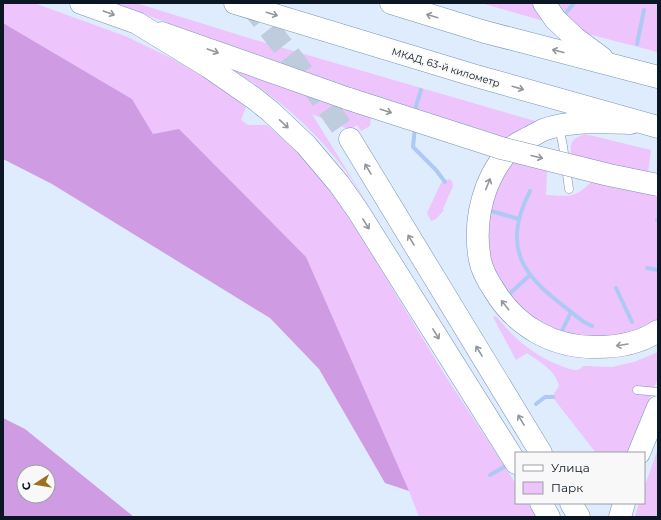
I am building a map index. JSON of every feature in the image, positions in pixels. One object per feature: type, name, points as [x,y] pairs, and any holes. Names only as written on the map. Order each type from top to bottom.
[{"type":"main road","points":[[81,3],[349,99],[501,148],[609,175],[658,185]]},
{"type":"main road","name":"МКАД, 63-й километр","points":[[235,3],[476,76],[651,126]]},
{"type":"main road","points":[[391,3],[485,32],[658,77]]},
{"type":"main road","points":[[544,3],[555,19],[575,38],[609,64]]},
{"type":"main road","points":[[137,24],[209,67],[255,99],[306,145],[339,184],[358,211],[515,461]]},
{"type":"main road","points":[[651,126],[604,122],[570,124],[543,130],[514,146],[494,170],[482,199],[477,230],[480,261],[487,279],[497,295],[526,326],[544,337],[564,344],[585,348],[629,344],[658,332]]},
{"type":"main road","points":[[350,139],[540,452]]},
{"type":"main road","points":[[639,452],[658,407]]},
{"type":"main road","points":[[542,504],[549,517]]},
{"type":"main road","points":[[571,504],[579,517]]},
{"type":"main road","points":[[620,517],[624,504]]},
{"type":"lane","points":[[559,127],[563,146],[568,189]]},
{"type":"lane","points":[[637,390],[658,392]]},
{"type":"green space","points":[[3,3],[34,3],[125,36],[169,57],[209,80],[246,107],[241,120],[248,125],[267,125],[297,152],[327,185],[358,232],[443,372],[515,482],[515,504],[529,504],[537,517],[419,517],[409,491],[153,134],[132,99],[3,23]]},
{"type":"green space","points":[[113,3],[136,3],[252,39],[542,123],[514,140],[352,89]]},
{"type":"green space","points":[[481,3],[533,3],[547,22]]},
{"type":"green space","points":[[551,3],[658,3],[658,53],[584,33]]},
{"type":"green space","points":[[233,65],[371,117],[370,126],[361,131],[357,125],[350,130],[312,114],[372,211],[345,170],[321,141],[278,101],[231,69]]},
{"type":"green space","points":[[585,134],[651,150],[648,173],[572,157],[572,142]]},
{"type":"green space","points":[[513,160],[547,170],[546,195],[566,196],[576,194],[592,181],[658,196],[658,322],[648,327],[602,341],[539,327],[494,281],[484,211]]},
{"type":"green space","points":[[449,179],[452,181],[453,186],[443,209],[444,210],[436,219],[431,221],[427,213],[441,183]]},
{"type":"green space","points":[[496,316],[518,340],[544,358],[572,369],[577,370],[583,366],[612,367],[634,362],[658,352],[658,378],[628,452],[595,452],[554,399],[553,395],[559,386],[555,376],[547,367],[527,353],[516,360],[493,317]]},
{"type":"green space","points":[[658,449],[658,517],[635,517],[639,504],[645,504],[645,485]]},
{"type":"shaded area","points":[[3,23],[132,99],[153,134],[179,129],[306,257],[409,491],[385,483],[319,369],[270,318],[52,184],[3,159]]},
{"type":"shaded area","points":[[3,418],[25,429],[134,517],[3,517]]},
{"type":"waterway","points":[[565,14],[574,3]]},
{"type":"waterway","points":[[637,44],[644,10]]},
{"type":"waterway","points":[[416,115],[416,106],[421,90]]},
{"type":"waterway","points":[[415,127],[413,147],[436,170],[445,182]]},
{"type":"waterway","points":[[530,191],[520,215],[517,235],[519,252],[526,268],[536,282],[550,295],[584,322],[592,326]]},
{"type":"waterway","points":[[488,210],[519,219]]},
{"type":"waterway","points":[[647,268],[658,270]]},
{"type":"waterway","points":[[507,296],[530,275]]},
{"type":"waterway","points":[[616,288],[632,322]]},
{"type":"waterway","points":[[560,335],[571,312]]},
{"type":"waterway","points":[[536,404],[545,397],[553,397]]},
{"type":"waterway","points":[[490,475],[504,467]]},
{"type":"tunnel","points":[[249,3],[296,63],[350,139]]}]
